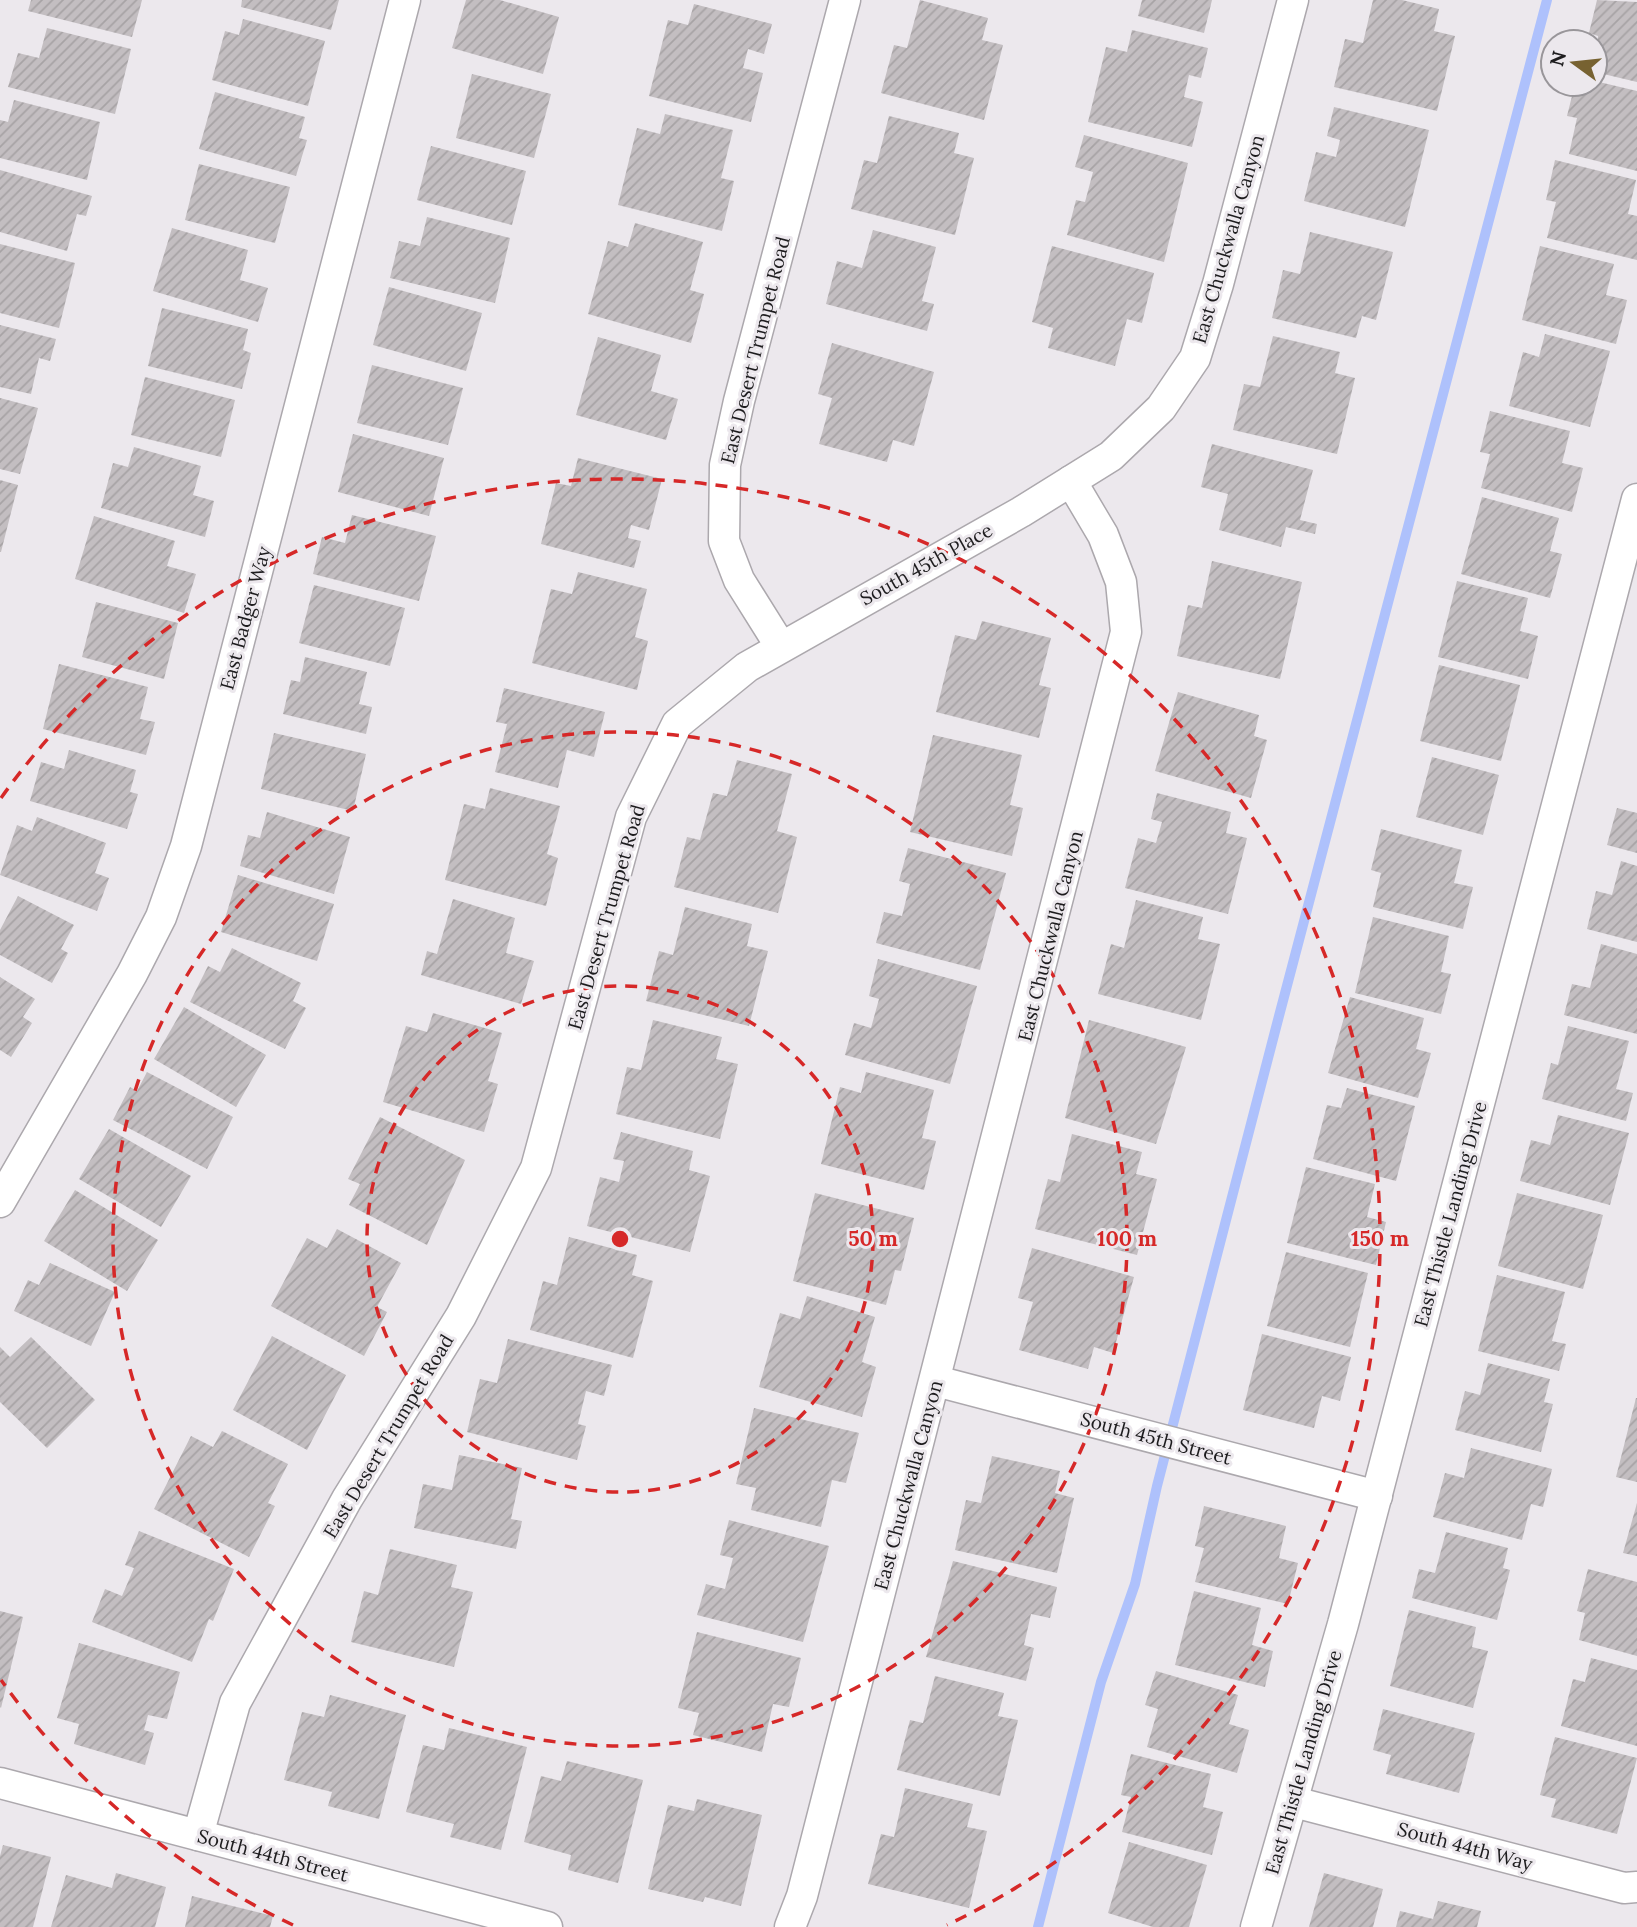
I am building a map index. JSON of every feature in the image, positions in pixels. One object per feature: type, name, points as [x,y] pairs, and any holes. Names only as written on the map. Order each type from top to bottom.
[{"type":"street","name":"East Badger Way","points":[[0,1202],[132,974],[161,917],[186,846],[405,0]]},
{"type":"street","name":"East Desert Trumpet Road","points":[[198,1835],[235,1703],[347,1499],[461,1316],[536,1168],[637,805],[677,724],[747,667],[781,647],[739,580],[724,541],[725,465],[739,401],[845,0]]},
{"type":"street","name":"East Chuckwalla Canyon","points":[[790,1927],[802,1896],[936,1381],[1126,632],[1121,582],[1103,535],[1071,481],[1111,456],[1161,408],[1195,358],[1218,284],[1293,0]]},
{"type":"street","name":"South 45th Place","points":[[781,647],[1071,481]]},
{"type":"street","name":"East Thistle Landing Drive","points":[[1256,1927],[1294,1801],[1377,1496],[1637,499]]},
{"type":"street","name":"South 45th Street","points":[[936,1381],[1377,1496]]},
{"type":"street","name":"South 44th Street","points":[[0,1783],[547,1927]]},
{"type":"street","name":"South 44th Way","points":[[1294,1801],[1624,1888],[1637,1887]]},
{"type":"building","points":[[31,0],[142,0],[132,37],[28,11]]},
{"type":"building","points":[[242,0],[339,0],[331,30],[241,7]]},
{"type":"building","points":[[466,0],[500,0],[559,17],[543,74],[452,48]]},
{"type":"building","points":[[920,0],[988,18],[982,40],[1003,45],[984,120],[881,93],[894,45],[907,48]]},
{"type":"building","points":[[1142,0],[1212,0],[1204,33],[1138,16]]},
{"type":"building","points":[[1373,0],[1402,0],[1439,9],[1434,31],[1455,36],[1437,111],[1334,87],[1345,39],[1363,43]]},
{"type":"building","points":[[1597,0],[1637,2],[1637,82],[1609,75],[1609,28],[1590,28]]},
{"type":"building","points":[[694,4],[772,24],[764,54],[748,49],[743,68],[763,73],[751,122],[649,96],[668,20],[688,25]]},
{"type":"building","points":[[243,19],[325,41],[308,106],[212,80],[225,31],[239,35]]},
{"type":"building","points":[[47,28],[131,49],[115,114],[8,87],[18,53],[39,58]]},
{"type":"building","points":[[1132,30],[1208,48],[1201,78],[1189,75],[1184,97],[1203,102],[1192,147],[1088,122],[1106,47],[1127,52]]},
{"type":"building","points":[[472,74],[551,94],[534,158],[456,138]]},
{"type":"building","points":[[1609,84],[1637,91],[1637,171],[1569,154],[1577,118],[1567,116],[1572,98],[1609,98]]},
{"type":"building","points":[[215,92],[305,117],[299,138],[307,140],[296,176],[199,149]]},
{"type":"building","points":[[14,100],[100,122],[87,180],[0,158],[0,120],[8,122]]},
{"type":"building","points":[[1334,107],[1429,130],[1405,227],[1304,201],[1316,152],[1336,157],[1340,140],[1327,136]]},
{"type":"building","points":[[665,114],[733,130],[721,178],[734,181],[722,231],[618,205],[637,128],[660,134]]},
{"type":"building","points":[[889,116],[959,133],[954,153],[974,158],[955,235],[851,209],[864,160],[877,163]]},
{"type":"building","points":[[1084,135],[1188,163],[1164,262],[1067,235],[1076,200],[1085,202],[1093,172],[1075,167]]},
{"type":"building","points":[[431,146],[526,171],[512,225],[417,200]]},
{"type":"building","points":[[1555,160],[1636,180],[1628,214],[1637,216],[1637,260],[1547,238],[1556,202],[1546,200]]},
{"type":"building","points":[[199,164],[290,187],[275,243],[185,220]]},
{"type":"building","points":[[0,170],[92,196],[86,216],[77,214],[67,251],[0,232]]},
{"type":"building","points":[[427,217],[510,238],[495,303],[390,278],[399,241],[420,246]]},
{"type":"building","points":[[635,223],[703,242],[690,290],[704,294],[691,343],[588,314],[608,241],[628,247]]},
{"type":"building","points":[[172,228],[248,250],[240,280],[268,288],[258,322],[153,291]]},
{"type":"building","points":[[873,230],[936,247],[922,301],[934,304],[927,331],[826,304],[837,261],[862,268]]},
{"type":"building","points":[[1310,232],[1393,252],[1376,320],[1362,316],[1356,338],[1272,318],[1283,270],[1300,274]]},
{"type":"building","points":[[0,244],[75,263],[59,328],[0,313]]},
{"type":"building","points":[[1052,246],[1154,273],[1142,323],[1127,319],[1115,366],[1048,348],[1053,328],[1032,322]]},
{"type":"building","points":[[1540,246],[1614,264],[1606,295],[1627,300],[1616,344],[1522,320]]},
{"type":"building","points":[[389,287],[482,313],[466,371],[373,345]]},
{"type":"building","points":[[162,308],[248,329],[243,350],[251,353],[242,389],[148,366]]},
{"type":"building","points":[[0,325],[56,339],[50,361],[39,358],[31,394],[0,387]]},
{"type":"building","points":[[1545,334],[1610,351],[1590,427],[1509,406],[1523,352],[1539,357]]},
{"type":"building","points":[[1273,336],[1340,352],[1335,373],[1355,378],[1337,454],[1233,430],[1244,384],[1260,387]]},
{"type":"building","points":[[598,337],[661,355],[651,391],[678,399],[666,440],[576,415]]},
{"type":"building","points":[[832,343],[934,372],[914,446],[893,440],[887,462],[819,444],[832,398],[818,394]]},
{"type":"building","points":[[372,365],[463,388],[448,445],[357,423]]},
{"type":"building","points":[[145,377],[235,400],[221,457],[131,435]]},
{"type":"building","points":[[0,398],[38,408],[20,474],[0,469]]},
{"type":"building","points":[[1490,411],[1570,431],[1562,463],[1583,468],[1572,512],[1481,488],[1490,454],[1480,452]]},
{"type":"building","points":[[353,434],[444,458],[429,516],[338,492]]},
{"type":"building","points":[[1212,444],[1313,470],[1300,520],[1317,524],[1315,534],[1286,527],[1281,547],[1219,530],[1228,494],[1201,487]]},
{"type":"building","points":[[134,447],[201,466],[193,495],[214,501],[205,537],[101,508],[113,463],[128,467]]},
{"type":"building","points":[[578,458],[662,479],[649,530],[631,525],[628,538],[641,541],[634,568],[541,544],[556,483],[571,486]]},
{"type":"building","points":[[0,480],[18,485],[1,552],[0,552]]},
{"type":"building","points":[[1482,497],[1559,518],[1550,551],[1562,554],[1550,598],[1461,574]]},
{"type":"building","points":[[352,515],[436,536],[419,601],[313,574],[322,537],[345,543]]},
{"type":"building","points":[[94,516],[175,541],[167,566],[196,574],[184,613],[75,579]]},
{"type":"building","points":[[1212,561],[1302,582],[1280,679],[1177,656],[1188,605],[1202,608]]},
{"type":"building","points":[[578,572],[647,589],[635,637],[648,641],[637,690],[532,663],[551,589],[572,594]]},
{"type":"building","points":[[1457,581],[1528,598],[1520,631],[1538,636],[1528,679],[1438,657]]},
{"type":"building","points":[[314,585],[405,608],[390,666],[299,643]]},
{"type":"building","points":[[96,602],[178,623],[164,679],[82,657]]},
{"type":"building","points":[[982,621],[1051,638],[1039,685],[1051,688],[1039,738],[936,712],[955,635],[976,640]]},
{"type":"building","points":[[305,657],[367,672],[359,704],[372,707],[366,734],[283,714],[291,680],[300,682]]},
{"type":"building","points":[[59,664],[148,687],[140,719],[155,722],[146,755],[43,729]]},
{"type":"building","points":[[1439,665],[1520,685],[1501,761],[1420,741]]},
{"type":"building","points":[[504,688],[605,712],[594,757],[567,750],[558,788],[495,772],[507,724],[496,722]]},
{"type":"building","points":[[1178,692],[1259,715],[1254,736],[1267,740],[1251,798],[1155,771]]},
{"type":"building","points":[[274,733],[366,754],[353,811],[261,789]]},
{"type":"building","points":[[933,735],[1022,755],[1010,805],[1023,808],[1012,856],[910,832]]},
{"type":"building","points":[[69,750],[136,770],[130,792],[138,794],[127,829],[30,801],[41,762],[64,769]]},
{"type":"building","points":[[1432,757],[1499,775],[1483,835],[1416,817]]},
{"type":"building","points":[[737,760],[792,774],[777,831],[797,837],[778,913],[674,887],[687,837],[700,840],[713,793],[727,796]]},
{"type":"building","points":[[490,788],[560,806],[547,854],[558,858],[546,906],[445,880],[464,804],[485,809]]},
{"type":"building","points":[[1157,793],[1231,812],[1226,833],[1247,838],[1228,914],[1125,888],[1138,838],[1156,843],[1162,822],[1151,819]]},
{"type":"building","points":[[1617,808],[1637,813],[1637,853],[1607,845]]},
{"type":"building","points":[[267,812],[350,837],[334,894],[240,866],[248,835],[260,838]]},
{"type":"building","points":[[37,817],[106,843],[95,873],[109,878],[97,911],[0,875],[17,825],[32,831]]},
{"type":"building","points":[[1381,829],[1462,850],[1454,883],[1473,887],[1463,929],[1373,907],[1381,873],[1371,870]]},
{"type":"building","points":[[908,848],[1006,873],[980,970],[876,943],[884,912],[902,916],[910,884],[899,881]]},
{"type":"building","points":[[1621,861],[1637,866],[1637,942],[1587,929],[1596,891],[1612,895]]},
{"type":"building","points":[[238,875],[334,904],[317,961],[221,932]]},
{"type":"building","points":[[18,896],[74,925],[61,949],[68,953],[52,983],[0,955],[0,930]]},
{"type":"building","points":[[453,899],[515,918],[506,953],[534,961],[521,1004],[421,975],[427,951],[437,954]]},
{"type":"building","points":[[1136,900],[1203,917],[1198,939],[1220,944],[1201,1020],[1098,994],[1111,944],[1124,948]]},
{"type":"building","points":[[685,907],[752,924],[747,946],[768,951],[749,1026],[646,1001],[659,951],[673,955]]},
{"type":"building","points":[[1373,917],[1449,936],[1441,972],[1451,974],[1441,1014],[1355,993]]},
{"type":"building","points":[[1601,944],[1637,954],[1637,1034],[1564,1015],[1572,984],[1590,988]]},
{"type":"building","points":[[232,948],[301,983],[293,1001],[306,1008],[285,1049],[190,1002],[208,966],[220,972]]},
{"type":"building","points":[[878,959],[977,986],[950,1084],[845,1055],[854,1023],[871,1028],[879,999],[869,996]]},
{"type":"building","points":[[0,977],[35,999],[23,1017],[32,1023],[11,1057],[0,1050]]},
{"type":"building","points":[[1350,997],[1424,1018],[1416,1049],[1431,1053],[1418,1098],[1328,1073]]},
{"type":"building","points":[[184,1007],[266,1055],[236,1107],[154,1059]]},
{"type":"building","points":[[433,1013],[502,1033],[488,1081],[498,1084],[484,1132],[383,1102],[406,1026],[427,1032]]},
{"type":"building","points":[[653,1020],[722,1037],[716,1059],[738,1064],[720,1139],[616,1114],[627,1067],[641,1070]]},
{"type":"building","points":[[1089,1020],[1186,1047],[1156,1144],[1065,1118]]},
{"type":"building","points":[[1568,1026],[1629,1041],[1616,1089],[1633,1093],[1626,1121],[1542,1099],[1551,1063],[1558,1065]]},
{"type":"building","points":[[147,1072],[233,1117],[207,1169],[113,1120],[130,1087],[137,1091]]},
{"type":"building","points":[[866,1072],[934,1090],[922,1138],[936,1141],[924,1190],[821,1164],[840,1087],[861,1093]]},
{"type":"building","points":[[1347,1088],[1415,1106],[1396,1181],[1313,1159],[1327,1105],[1341,1108]]},
{"type":"building","points":[[1558,1115],[1629,1133],[1610,1205],[1520,1181],[1531,1140],[1550,1145]]},
{"type":"building","points":[[380,1117],[465,1160],[427,1245],[349,1205],[360,1184],[348,1179]]},
{"type":"building","points":[[109,1129],[191,1176],[161,1227],[79,1179]]},
{"type":"building","points":[[621,1132],[693,1151],[689,1170],[710,1176],[690,1252],[587,1226],[600,1177],[619,1182],[624,1161],[613,1159]]},
{"type":"building","points":[[1072,1134],[1142,1152],[1136,1174],[1157,1179],[1137,1255],[1035,1229],[1048,1179],[1060,1182]]},
{"type":"building","points":[[1306,1167],[1375,1184],[1367,1217],[1386,1222],[1376,1265],[1287,1243]]},
{"type":"building","points":[[75,1190],[158,1240],[127,1291],[44,1241]]},
{"type":"building","points":[[815,1193],[914,1218],[901,1271],[895,1270],[886,1305],[793,1281]]},
{"type":"building","points":[[1517,1193],[1603,1215],[1583,1289],[1498,1266]]},
{"type":"building","points":[[337,1229],[401,1263],[377,1307],[387,1312],[364,1356],[271,1306],[307,1238],[327,1248]]},
{"type":"building","points":[[569,1237],[637,1255],[632,1275],[653,1281],[633,1358],[530,1330],[543,1281],[557,1285]]},
{"type":"building","points":[[1032,1248],[1134,1277],[1113,1353],[1094,1347],[1088,1369],[1019,1350],[1033,1302],[1018,1298]]},
{"type":"building","points":[[1286,1252],[1368,1273],[1350,1347],[1267,1326]]},
{"type":"building","points":[[50,1263],[115,1292],[91,1346],[14,1311],[28,1280],[39,1285]]},
{"type":"building","points":[[1497,1275],[1565,1292],[1552,1341],[1566,1344],[1559,1371],[1478,1351]]},
{"type":"building","points":[[807,1296],[875,1317],[862,1362],[876,1367],[862,1417],[759,1387],[780,1313],[800,1319]]},
{"type":"building","points":[[1262,1334],[1351,1357],[1340,1401],[1322,1396],[1314,1428],[1243,1410]]},
{"type":"building","points":[[272,1336],[346,1375],[307,1450],[233,1410]]},
{"type":"building","points":[[31,1337],[95,1400],[47,1448],[0,1402],[0,1347],[10,1357]]},
{"type":"building","points":[[508,1339],[612,1365],[604,1396],[586,1391],[578,1424],[586,1426],[577,1460],[467,1432],[480,1379],[497,1383]]},
{"type":"building","points":[[1488,1363],[1550,1379],[1544,1402],[1553,1404],[1541,1452],[1455,1430],[1465,1391],[1480,1395]]},
{"type":"building","points":[[1637,1398],[1637,1482],[1616,1477]]},
{"type":"building","points":[[754,1408],[859,1433],[846,1483],[832,1480],[821,1527],[751,1510],[756,1488],[736,1484]]},
{"type":"building","points":[[222,1431],[288,1464],[268,1503],[275,1506],[249,1557],[154,1509],[191,1436],[213,1447]]},
{"type":"building","points":[[1471,1448],[1552,1469],[1543,1507],[1531,1504],[1522,1540],[1433,1517],[1445,1473],[1464,1478]]},
{"type":"building","points":[[459,1455],[522,1468],[511,1519],[522,1521],[516,1549],[414,1528],[423,1484],[452,1490]]},
{"type":"building","points":[[992,1456],[1060,1471],[1055,1493],[1074,1498],[1057,1573],[955,1550],[966,1500],[981,1503]]},
{"type":"building","points":[[1637,1503],[1637,1556],[1623,1553]]},
{"type":"building","points":[[1204,1506],[1286,1526],[1279,1558],[1298,1563],[1288,1604],[1195,1582],[1204,1548],[1195,1546]]},
{"type":"building","points":[[729,1520],[829,1546],[803,1642],[697,1615],[706,1584],[725,1589],[733,1558],[720,1555]]},
{"type":"building","points":[[139,1531],[234,1569],[213,1621],[209,1619],[192,1662],[92,1622],[105,1589],[122,1596],[134,1568],[125,1565]]},
{"type":"building","points":[[1446,1532],[1508,1548],[1503,1568],[1510,1570],[1497,1620],[1412,1598],[1419,1569],[1435,1573]]},
{"type":"building","points":[[390,1549],[457,1565],[451,1587],[473,1592],[454,1667],[351,1642],[364,1591],[378,1595]]},
{"type":"building","points":[[953,1561],[1057,1587],[1050,1618],[1031,1614],[1024,1645],[1034,1648],[1026,1681],[926,1657]]},
{"type":"building","points":[[1588,1569],[1637,1582],[1637,1656],[1579,1640],[1585,1613],[1577,1611]]},
{"type":"building","points":[[1194,1591],[1261,1608],[1252,1645],[1273,1651],[1265,1687],[1175,1665]]},
{"type":"building","points":[[1409,1610],[1476,1627],[1472,1647],[1488,1651],[1473,1708],[1390,1686]]},
{"type":"building","points":[[0,1611],[23,1617],[1,1708],[0,1707]]},
{"type":"building","points":[[697,1632],[801,1658],[789,1707],[773,1704],[762,1752],[693,1735],[699,1713],[678,1708]]},
{"type":"building","points":[[79,1643],[180,1672],[167,1719],[148,1715],[144,1730],[154,1733],[145,1765],[74,1744],[79,1724],[57,1718]]},
{"type":"building","points":[[1591,1658],[1637,1670],[1637,1746],[1561,1726],[1573,1679],[1585,1682]]},
{"type":"building","points":[[1156,1671],[1238,1695],[1229,1724],[1249,1730],[1237,1773],[1147,1747],[1158,1709],[1145,1705]]},
{"type":"building","points":[[935,1676],[1004,1693],[998,1716],[1018,1720],[1000,1796],[897,1770],[910,1720],[923,1723]]},
{"type":"building","points":[[330,1695],[406,1715],[379,1819],[328,1806],[332,1792],[284,1780],[302,1712],[324,1717]]},
{"type":"building","points":[[1383,1709],[1475,1733],[1459,1793],[1386,1774],[1391,1755],[1373,1750]]},
{"type":"building","points":[[449,1728],[527,1747],[501,1850],[450,1837],[454,1824],[406,1812],[423,1745],[444,1750]]},
{"type":"building","points":[[1555,1737],[1637,1758],[1617,1834],[1551,1817],[1556,1799],[1540,1795]]},
{"type":"building","points":[[1131,1754],[1211,1774],[1203,1807],[1223,1812],[1212,1855],[1122,1832],[1131,1797],[1121,1795]]},
{"type":"building","points":[[567,1761],[643,1780],[618,1883],[568,1870],[571,1855],[524,1842],[541,1776],[561,1781]]},
{"type":"building","points":[[905,1788],[973,1804],[967,1827],[987,1831],[969,1908],[868,1884],[881,1834],[894,1837]]},
{"type":"building","points":[[697,1799],[762,1815],[741,1906],[705,1897],[703,1902],[648,1889],[668,1805],[694,1811]]},
{"type":"building","points":[[1129,1842],[1207,1865],[1189,1927],[1153,1927],[1108,1913]]},
{"type":"building","points":[[3,1845],[51,1857],[33,1927],[0,1927],[0,1856]]},
{"type":"building","points":[[116,1873],[166,1887],[155,1927],[51,1927],[66,1875],[112,1888]]},
{"type":"building","points":[[1324,1873],[1383,1889],[1373,1927],[1309,1927]]},
{"type":"building","points":[[192,1896],[273,1916],[270,1927],[185,1927]]},
{"type":"building","points":[[1438,1901],[1481,1911],[1477,1927],[1396,1927],[1400,1911],[1433,1919]]},
{"type":"waterway","points":[[1038,1927],[1101,1682],[1135,1584],[1157,1486],[1279,1016],[1547,0]]}]
